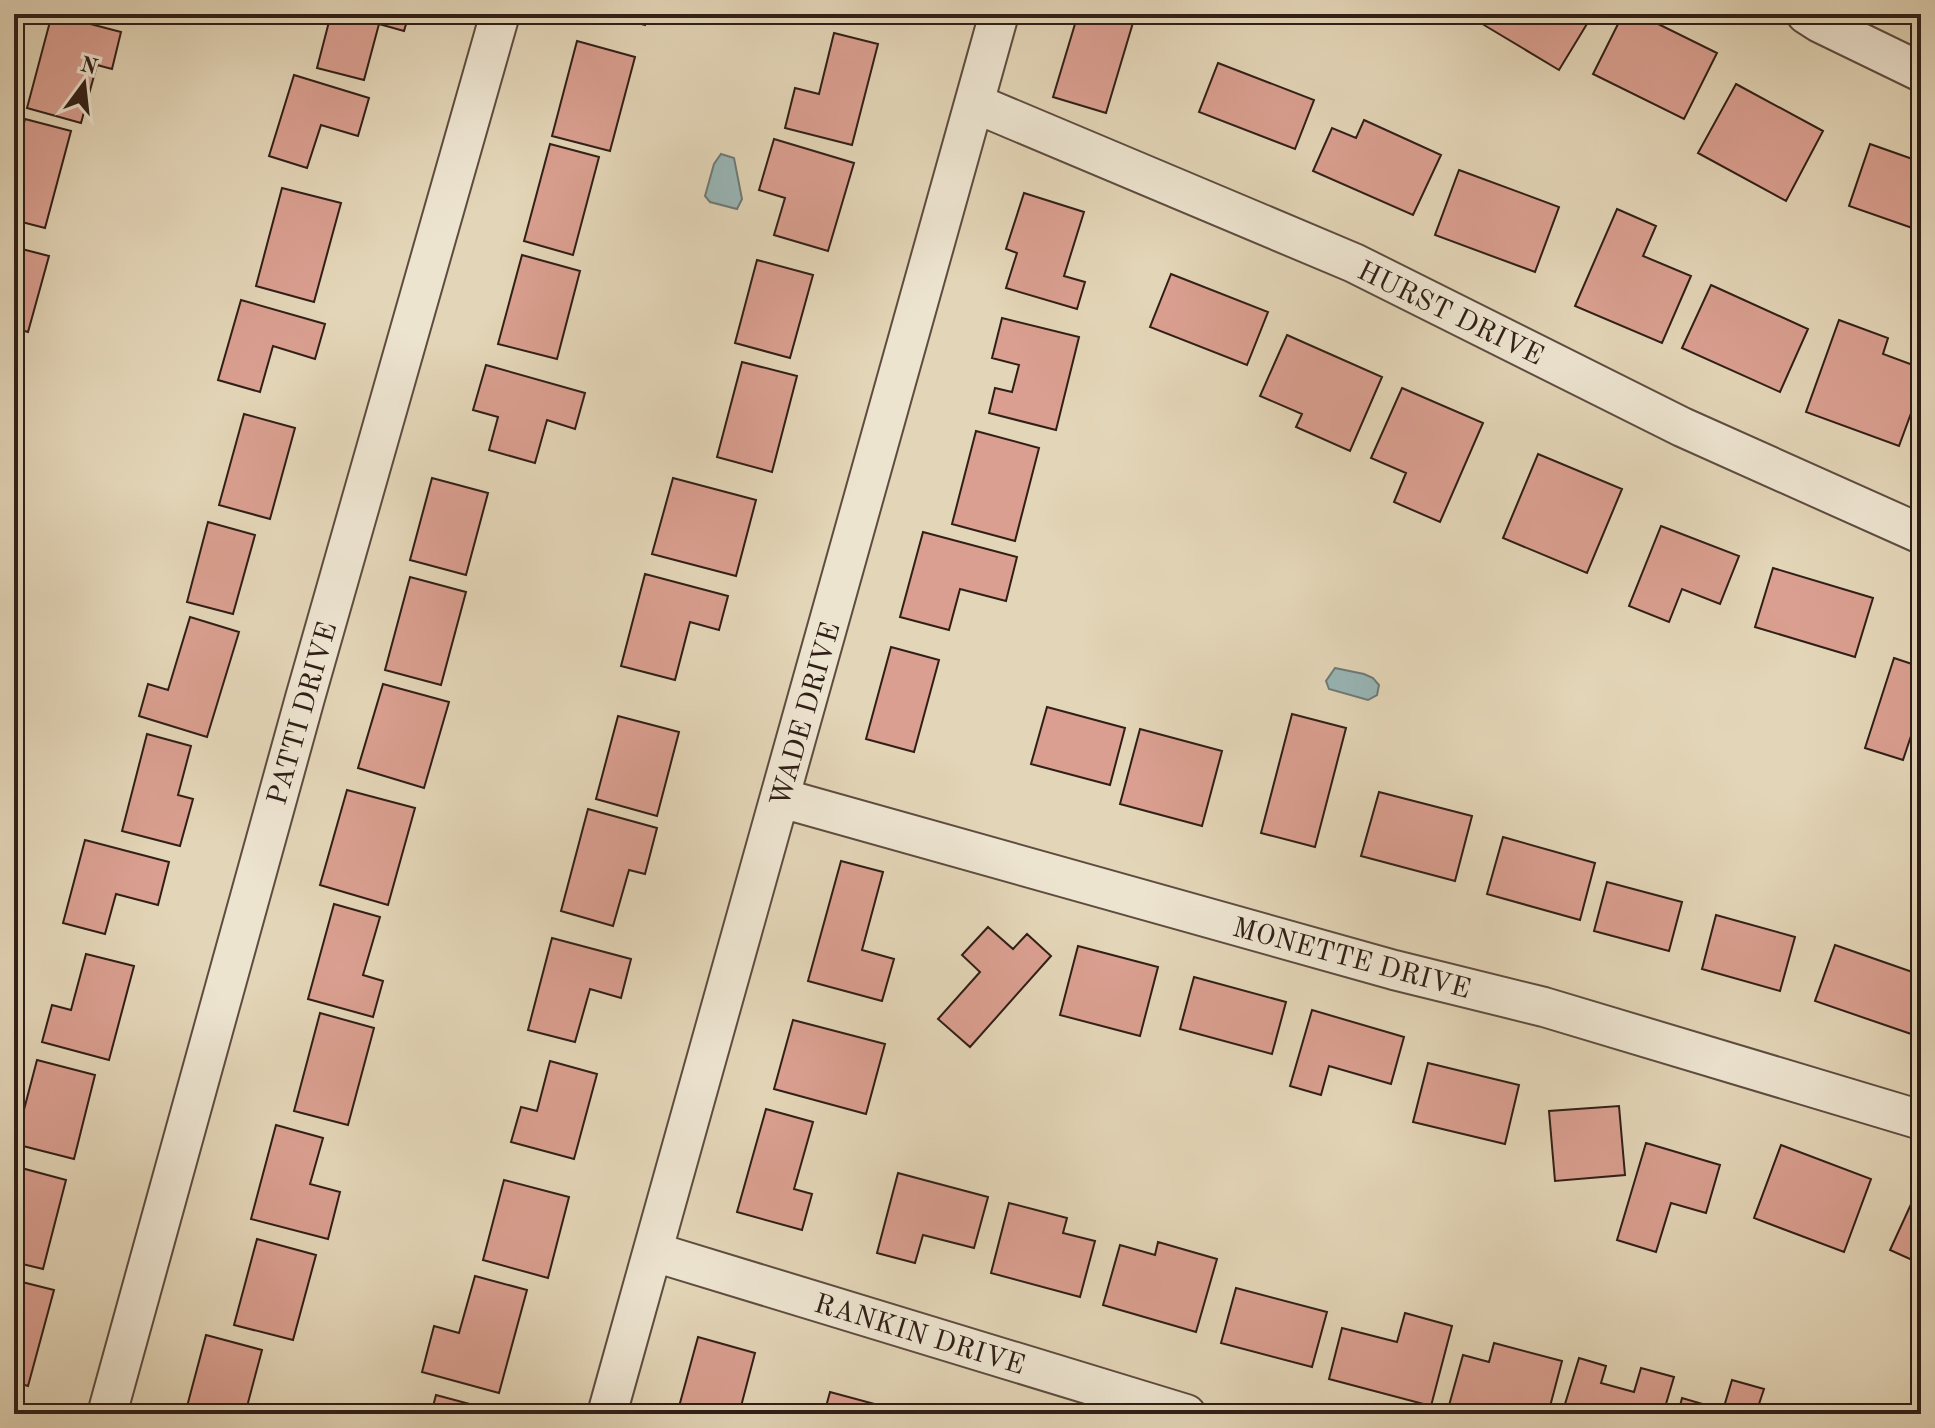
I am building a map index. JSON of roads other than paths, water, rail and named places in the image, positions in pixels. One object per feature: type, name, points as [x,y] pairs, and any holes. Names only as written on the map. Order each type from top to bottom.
[{"type":"street","name":"PATTI DRIVE","points":[[107,1414],[305,698],[500,14]]},
{"type":"street","name":"WADE DRIVE","points":[[607,1414],[999,14]]},
{"type":"street","points":[[1806,14],[1921,72]]},
{"type":"street","name":"HURST DRIVE","points":[[974,103],[1354,263],[1682,427],[1921,534]]},
{"type":"street","name":"MONETTE DRIVE","points":[[781,798],[1379,966],[1544,1007],[1921,1120]]},
{"type":"street","name":"RANKIN DRIVE","points":[[654,1252],[1186,1414]]},
{"type":"water","points":[[721,154],[734,158],[742,199],[737,209],[710,202],[705,196],[714,164]]},
{"type":"water","points":[[1335,668],[1373,678],[1379,685],[1377,695],[1368,700],[1329,689],[1326,681]]}]
